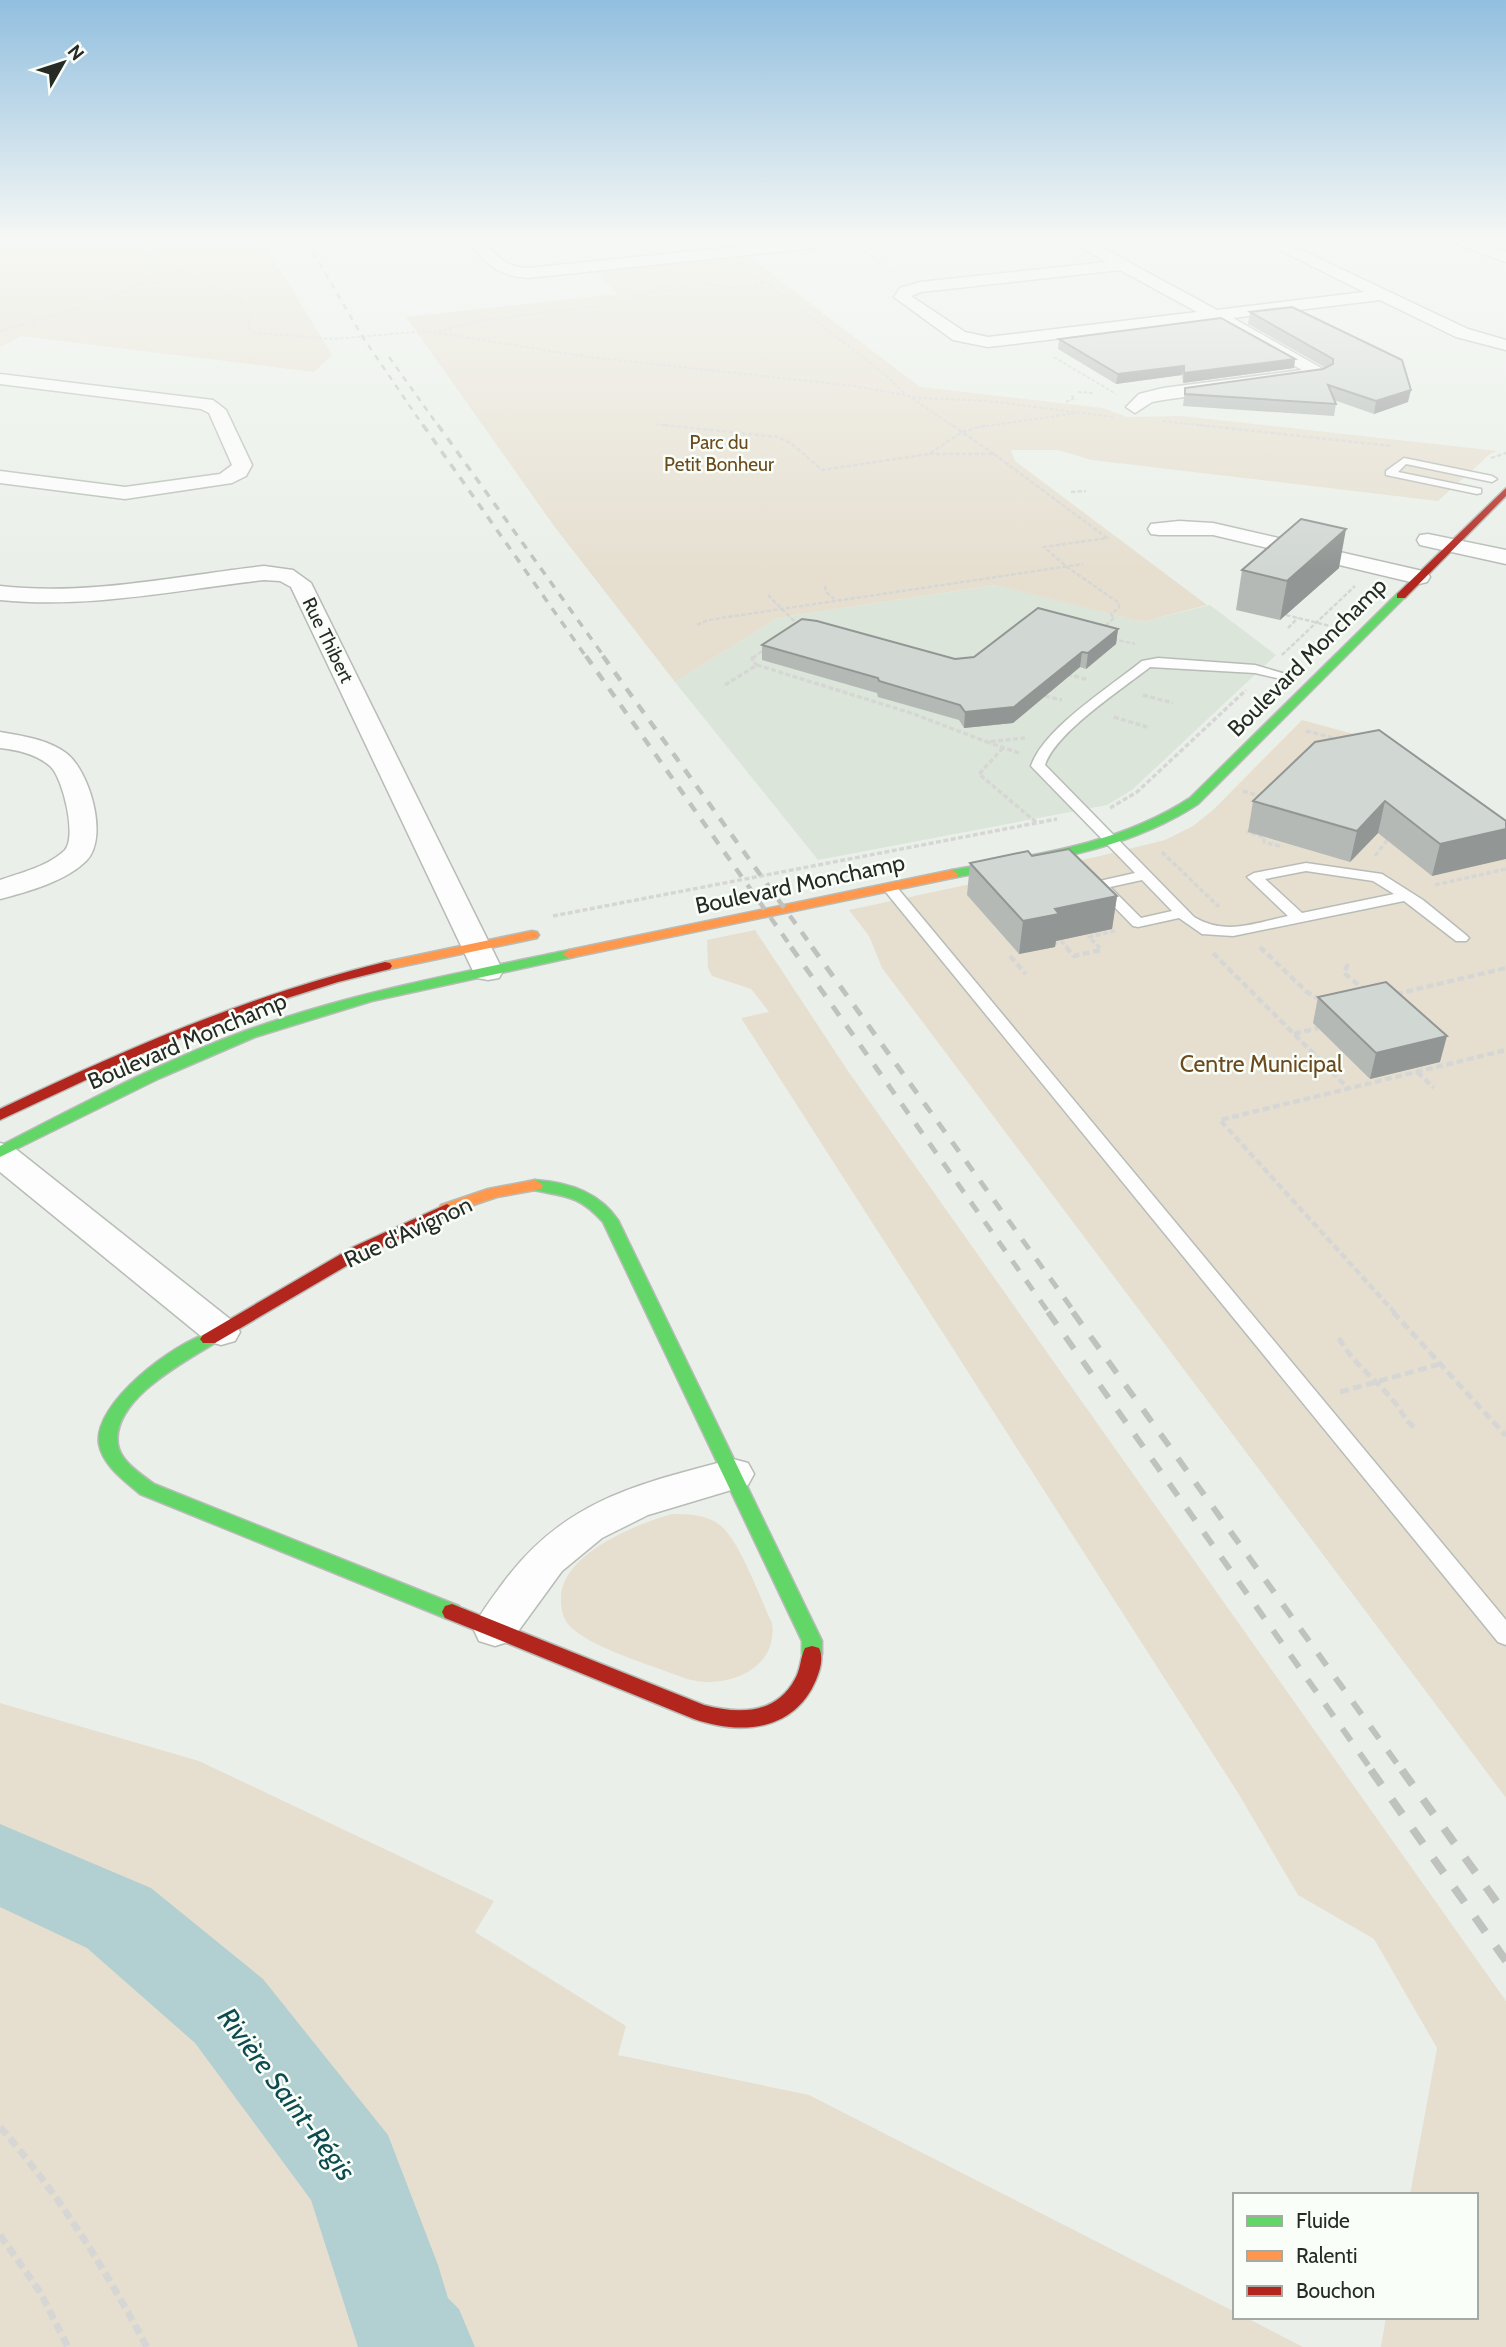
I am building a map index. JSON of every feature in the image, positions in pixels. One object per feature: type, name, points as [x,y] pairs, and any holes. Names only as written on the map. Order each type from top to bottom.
[{"type":"street","points":[[1135,407],[1141,400],[1163,394],[1243,383],[1282,391],[1329,388],[1333,381],[1281,352]]},
{"type":"street","points":[[0,379],[206,404],[217,410],[242,465],[239,472],[225,479],[125,493],[0,477]]},
{"type":"street","points":[[1471,496],[1492,480],[1505,461]]},
{"type":"street","name":"Boulevard Monchamp","points":[[0,1115],[145,1045],[223,1013],[310,985],[890,888],[1112,841],[1151,828],[1184,810],[1419,556],[1506,491]]},
{"type":"street","points":[[1159,529],[1213,529],[1419,556],[1506,557]]},
{"type":"street","name":"Rue Thibert","points":[[0,593],[48,598],[80,597],[264,573],[285,575],[300,583],[482,958]]},
{"type":"street","points":[[0,740],[42,751],[63,763],[72,779],[85,836],[79,852],[68,860],[0,890]]},
{"type":"street","points":[[1080,831],[1129,817]]},
{"type":"street","name":"Boulevard Monchamp","points":[[0,1153],[155,1075],[261,1030],[482,958],[552,924]]},
{"type":"street","points":[[0,1153],[221,1332]]},
{"type":"street","name":"Rue d'Avignon","points":[[562,1186],[586,1196],[610,1220],[733,1474],[812,1641],[813,1662],[807,1683],[795,1698],[755,1719],[730,1720],[701,1713],[147,1489],[128,1478],[114,1464],[107,1437],[110,1424],[125,1398],[145,1381],[221,1332],[355,1254],[432,1216],[519,1187],[562,1186]]},
{"type":"street","points":[[495,1628],[549,1557],[596,1520],[657,1495],[733,1474]]},
{"type":"lane","points":[[1471,496],[1390,473],[1404,461],[1492,480]]},
{"type":"lane","points":[[1290,677],[1255,669],[1158,662],[1146,664],[1056,736],[1044,751],[1038,766],[1182,914],[1201,929],[1220,933],[1406,896]]},
{"type":"lane","points":[[1300,919],[1254,877],[1306,867],[1377,877],[1418,902],[1461,938]]},
{"type":"lane","points":[[1144,875],[1100,884],[1138,923],[1182,914]]},
{"type":"lane","points":[[890,888],[1506,1636]]},
{"type":"path","points":[[556,352],[894,392],[926,399],[977,400],[1115,417]]},
{"type":"path","points":[[857,352],[884,371],[908,396],[994,453],[1107,538],[1044,547],[1067,568],[1119,603],[1119,608],[1111,614],[1114,618],[1103,627]]},
{"type":"path","points":[[1055,357],[1118,396]]},
{"type":"path","points":[[894,392],[900,390]]},
{"type":"path","points":[[1078,392],[1093,393]]},
{"type":"path","points":[[1066,402],[1074,398],[1070,395]]},
{"type":"path","points":[[917,402],[926,399]]},
{"type":"path","points":[[929,454],[962,432],[992,423],[1090,412]]},
{"type":"path","points":[[1161,421],[1394,447]]},
{"type":"path","points":[[655,424],[778,437],[792,444],[821,470],[929,454],[994,453]]},
{"type":"path","points":[[1488,461],[1494,455],[1505,461]]},
{"type":"path","points":[[1071,492],[1086,491]]},
{"type":"path","points":[[697,625],[708,620],[781,608],[1050,567],[1083,565]]},
{"type":"path","points":[[825,586],[826,592],[835,600]]},
{"type":"path","points":[[768,595],[800,627],[791,632]]},
{"type":"path","name":"Boulevard Monchamp","points":[[1277,660],[1339,601]]},
{"type":"path","points":[[1286,615],[1317,622]]},
{"type":"path","points":[[1288,628],[1298,618]]},
{"type":"path","points":[[1090,624],[1103,627]]},
{"type":"path","points":[[1103,627],[1106,636],[1146,647]]},
{"type":"path","points":[[773,643],[753,656],[752,661],[757,665],[928,719],[1020,753]]},
{"type":"path","points":[[725,685],[757,665]]},
{"type":"path","points":[[825,687],[834,681]]},
{"type":"path","name":"Boulevard Monchamp","points":[[1107,809],[1137,792],[1248,688]]},
{"type":"path","points":[[1134,692],[1173,703]]},
{"type":"path","points":[[928,719],[935,713]]},
{"type":"path","points":[[1107,715],[1147,727]]},
{"type":"path","points":[[1303,730],[1339,740]]},
{"type":"path","points":[[987,742],[1026,738]]},
{"type":"path","points":[[1003,748],[979,774],[1037,822]]},
{"type":"path","points":[[1231,788],[1266,798]]},
{"type":"path","name":"Boulevard Monchamp","points":[[552,924],[1064,817]]},
{"type":"path","points":[[1257,823],[1248,832],[1264,837],[1264,842],[1285,848],[1291,854]]},
{"type":"path","points":[[1154,844],[1227,914]]},
{"type":"path","points":[[1427,887],[1506,869]]},
{"type":"path","points":[[1053,944],[1062,942],[1074,956],[1088,953],[1101,950],[1089,937],[1116,930]]},
{"type":"path","points":[[1254,941],[1312,996],[1332,1003]]},
{"type":"path","points":[[1205,945],[1349,1088]]},
{"type":"path","points":[[1088,953],[1095,960]]},
{"type":"path","points":[[1010,956],[1026,974]]},
{"type":"path","points":[[1348,964],[1344,973],[1358,987],[1373,993]]},
{"type":"path","points":[[1391,995],[1506,968]]},
{"type":"path","points":[[1294,1034],[1318,1028]]},
{"type":"path","points":[[1506,1050],[1220,1120],[1506,1436]]},
{"type":"path","points":[[1439,1055],[1449,1064]]},
{"type":"path","points":[[1417,1072],[1434,1088]]},
{"type":"path","points":[[1339,1338],[1348,1354],[1357,1360],[1403,1413],[1404,1420],[1416,1429]]},
{"type":"path","points":[[1332,1394],[1440,1364]]},
{"type":"path","points":[[0,2127],[20,2148],[60,2203],[117,2292],[147,2347]]},
{"type":"path","points":[[0,2235],[40,2292],[68,2347]]},
{"type":"shaded area","points":[[996,585],[1142,622],[1210,605],[1276,655],[1132,790],[1107,805],[818,860],[675,682],[777,618]]},
{"type":"green space","points":[[147,352],[330,352],[332,355],[314,372]]},
{"type":"green space","name":"Parc du Petit Bonheur","points":[[430,352],[873,352],[920,387],[1103,408],[1127,417],[1182,416],[1498,451],[1490,454],[1438,501],[1092,460],[1058,450],[1011,450],[1015,461],[1207,605],[1142,622],[995,585],[777,618],[675,682],[554,526]]},
{"type":"green space","name":"Centre Municipal","points":[[1302,720],[1394,745],[1506,829],[1506,1798],[882,968],[869,936],[849,910],[1165,840],[1193,826],[1213,810]]},
{"type":"green space","points":[[755,930],[848,1071],[1506,2001],[1506,2347],[1381,2347],[1386,2319],[1478,2319],[1478,2193],[1410,2193],[1437,2048],[1374,1939],[1298,1895],[1238,1793],[741,1018],[769,1012],[751,989],[712,976],[708,968],[707,940]]},
{"type":"green space","points":[[672,1514],[703,1517],[720,1525],[735,1544],[772,1623],[772,1639],[767,1653],[746,1673],[732,1679],[702,1682],[687,1679],[628,1658],[584,1637],[568,1624],[564,1617],[561,1601],[563,1584],[572,1569],[585,1556],[620,1534]]},
{"type":"green space","points":[[0,1703],[199,1761],[494,1901],[475,1932],[626,2026],[618,2055],[809,2095],[1233,2311],[1233,2319],[1249,2319],[1303,2347],[0,2347]]},
{"type":"building","points":[[1080,352],[1282,352],[1295,359],[1184,373],[1184,366],[1118,374]]},
{"type":"building","points":[[1320,352],[1384,352],[1402,360],[1411,390],[1376,401],[1328,385],[1336,404],[1185,394],[1185,388],[1323,369],[1333,364],[1333,359]]},
{"type":"building","points":[[1301,519],[1346,529],[1287,581],[1242,570]]},
{"type":"building","points":[[1038,608],[1118,629],[1088,653],[1082,652],[1014,707],[965,712],[960,705],[762,645],[802,619],[955,659],[974,657]]},
{"type":"building","points":[[1379,730],[1506,821],[1506,829],[1440,844],[1385,801],[1357,831],[1253,801],[1315,742]]},
{"type":"building","points":[[1069,849],[1117,896],[1055,909],[1059,914],[1023,921],[970,863],[1028,851],[1032,856]]},
{"type":"building","points":[[1386,982],[1447,1036],[1376,1053],[1318,997]]},
{"type":"waterway","name":"Rivière Saint-Régis","points":[[0,1864],[119,1918],[229,2011],[352,2171],[386,2265],[404,2329],[421,2347]]},
{"type":"railway","points":[[373,352],[424,427]]},
{"type":"railway","points":[[389,357],[439,427]]},
{"type":"railway","points":[[423,425],[587,658]]},
{"type":"railway","points":[[438,425],[605,658]]},
{"type":"railway","points":[[586,656],[792,948]]},
{"type":"railway","points":[[603,656],[813,948]]},
{"type":"railway","points":[[791,947],[1049,1313]]},
{"type":"railway","points":[[812,947],[1075,1313]]},
{"type":"railway","points":[[1048,1312],[1373,1772]]},
{"type":"railway","points":[[1073,1312],[1403,1772]]},
{"type":"railway","points":[[1371,1770],[1506,1961]]},
{"type":"railway","points":[[1402,1770],[1506,1915]]},
{"type":"traffic: fast","points":[[952,874],[1078,850],[1111,841],[1169,817],[1194,801],[1401,596]]},
{"type":"traffic: fast","points":[[0,1152],[154,1075],[250,1034],[368,998],[569,954]]},
{"type":"traffic: fast","points":[[535,1185],[557,1187],[577,1193],[594,1204],[610,1220],[812,1641],[812,1654]]},
{"type":"traffic: fast","points":[[209,1339],[163,1368],[121,1404],[110,1424],[108,1446],[120,1467],[147,1489],[452,1612]]},
{"type":"traffic: slow","points":[[569,954],[952,874]]},
{"type":"traffic: slow","points":[[385,966],[532,935]]},
{"type":"traffic: slow","points":[[447,1209],[494,1193],[535,1185]]},
{"type":"traffic: jam","points":[[1401,596],[1506,491]]},
{"type":"traffic: jam","points":[[0,1115],[94,1070],[235,1010],[385,966]]},
{"type":"traffic: jam","points":[[209,1339],[359,1251],[447,1209]]},
{"type":"traffic: jam","points":[[452,1612],[701,1713],[734,1721],[766,1716],[789,1702],[806,1681],[812,1654]]}]
